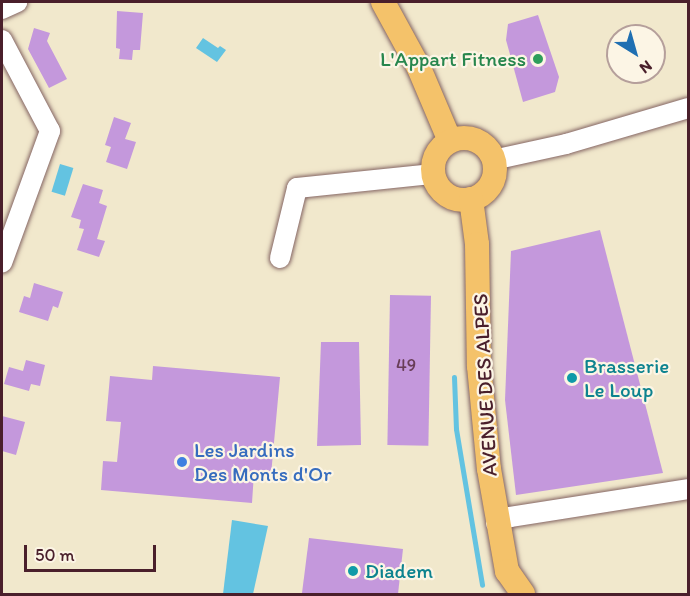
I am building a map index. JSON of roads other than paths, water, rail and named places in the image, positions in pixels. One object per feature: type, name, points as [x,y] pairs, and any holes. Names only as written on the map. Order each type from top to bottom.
[{"type":"main road","points":[[383,2],[419,69],[450,141]]},
{"type":"main road","points":[[460,138],[481,143],[493,160],[493,180],[488,188],[471,199],[454,198],[447,195],[436,182],[433,174],[435,158],[450,141],[460,138]]},
{"type":"main road","name":"AVENUE DES ALPES","points":[[471,199],[477,244],[482,400],[496,523],[507,571],[523,594]]},
{"type":"main road","name":"AVENUE DES ALPES","points":[[502,594],[507,571]]},
{"type":"street","points":[[2,9],[17,2]]},
{"type":"street","points":[[2,40],[50,131],[2,263]]},
{"type":"street","points":[[493,160],[566,144],[688,108]]},
{"type":"street","points":[[280,258],[297,188],[433,174]]},
{"type":"street","points":[[496,523],[510,517],[688,489]]},
{"type":"water","points":[[203,38],[218,48],[220,46],[226,50],[217,62],[196,48]]},
{"type":"water","points":[[60,164],[73,168],[65,196],[52,192]]},
{"type":"water","points":[[232,520],[268,526],[253,594],[223,594]]},
{"type":"waterway","points":[[454,377],[456,429],[482,585]]},
{"type":"place","name":"L'Appart Fitness","points":[[538,59]]},
{"type":"place","name":"Brasserie Le Loup","points":[[572,378]]},
{"type":"place","name":"Les Jardins Des Monts d'Or","points":[[182,462]]},
{"type":"place","name":"Diadem","points":[[353,571]]}]
